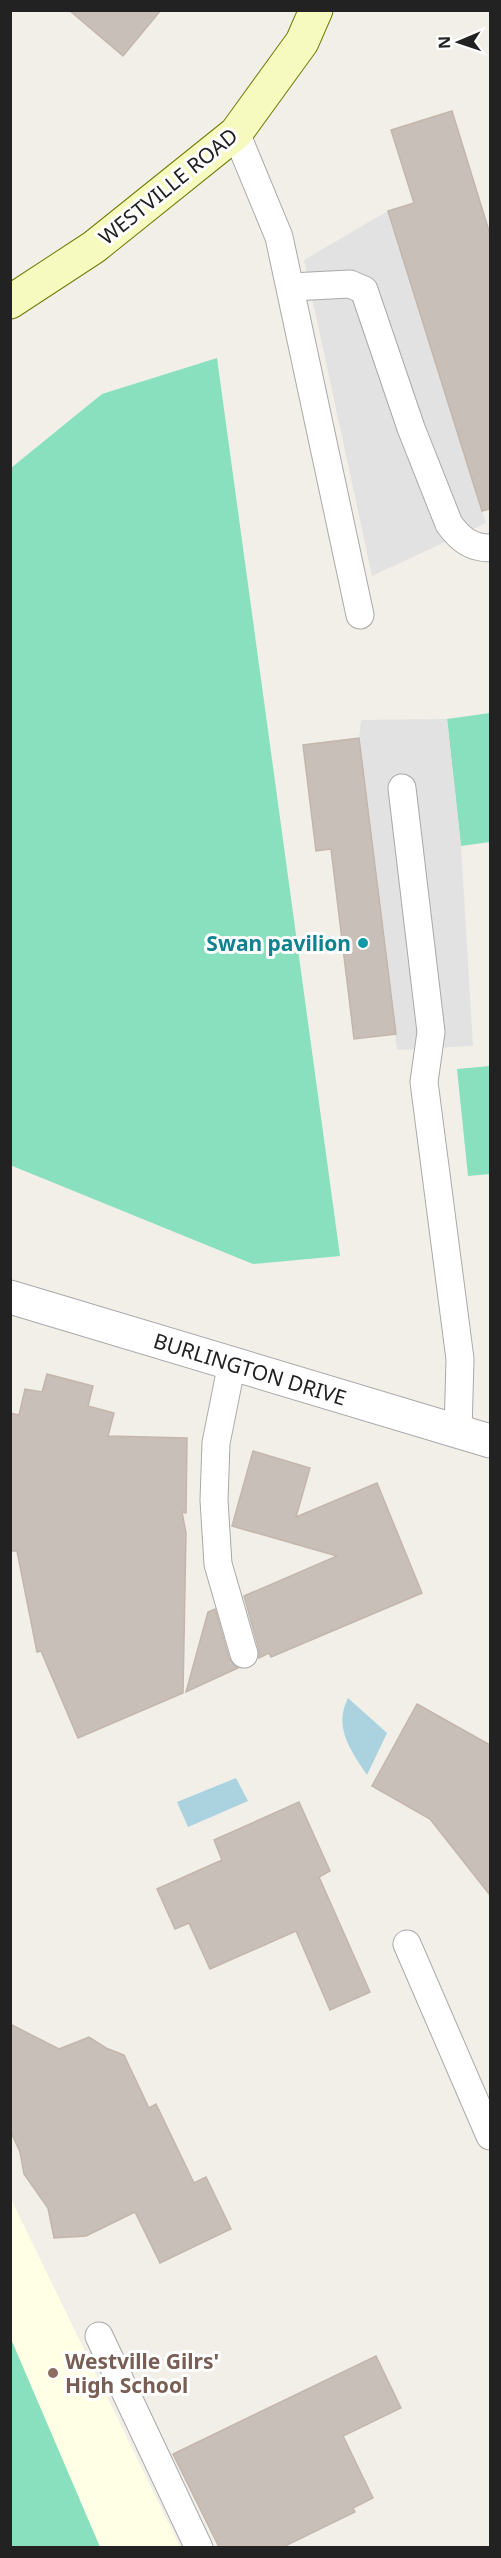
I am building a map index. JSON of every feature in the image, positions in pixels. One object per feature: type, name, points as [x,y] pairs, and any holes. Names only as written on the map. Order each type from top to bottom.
[{"type":"street","name":"WESTVILLE ROAD","points":[[10,302],[94,247],[236,133],[302,42],[316,10]]},
{"type":"street","name":"BURLINGTON DRIVE","points":[[10,1297],[490,1441]]},
{"type":"lane","points":[[236,133],[279,237],[360,615]]},
{"type":"lane","points":[[291,287],[350,284],[364,290],[411,428],[449,524],[457,535],[469,544],[478,548],[490,548]]},
{"type":"lane","points":[[402,788],[431,1032],[424,1082],[460,1359],[458,1432]]},
{"type":"lane","points":[[232,1363],[216,1443],[214,1500],[218,1564],[244,1654]]},
{"type":"lane","points":[[406,1944],[490,2136]]},
{"type":"lane","points":[[99,2336],[199,2547]]},
{"type":"shaded area","points":[[388,211],[486,523],[372,576],[304,260]]},
{"type":"shaded area","points":[[447,719],[461,846],[473,1046],[397,1050],[359,738],[361,720]]},
{"type":"shaded area","name":"Westville Gilrs' High School","points":[[11,2199],[180,2547],[11,2547]]},
{"type":"green space","points":[[217,358],[340,1256],[253,1264],[10,1165],[11,468],[102,394]]},
{"type":"green space","points":[[490,713],[490,842],[461,846],[447,719]]},
{"type":"green space","points":[[490,1066],[490,1174],[468,1176],[457,1069]]},
{"type":"green space","points":[[11,2339],[100,2547],[11,2547]]},
{"type":"water","points":[[348,1698],[387,1733],[367,1775],[350,1748],[343,1729],[342,1719]]},
{"type":"water","points":[[236,1778],[248,1801],[188,1827],[177,1802]]},
{"type":"building","points":[[69,10],[161,10],[123,56]]},
{"type":"building","points":[[452,111],[490,234],[490,509],[482,511],[388,211],[414,203],[391,130]]},
{"type":"building","name":"Swan pavilion","points":[[359,738],[396,1034],[354,1039],[331,849],[316,851],[303,745]]},
{"type":"building","points":[[47,1374],[93,1386],[88,1406],[114,1413],[108,1436],[187,1438],[186,1513],[182,1512],[186,1533],[183,1693],[78,1738],[41,1651],[37,1652],[17,1551],[10,1551],[10,1413],[19,1415],[25,1389],[42,1392]]},
{"type":"building","points":[[253,1451],[310,1468],[296,1517],[377,1483],[422,1593],[271,1657],[269,1653],[259,1658],[259,1650],[244,1596],[337,1556],[232,1526]]},
{"type":"building","points":[[215,1609],[229,1658],[238,1668],[186,1692],[208,1612]]},
{"type":"building","points":[[417,1704],[490,1745],[490,1895],[430,1819],[372,1786]]},
{"type":"building","points":[[299,1802],[330,1871],[319,1877],[370,1992],[330,2010],[296,1931],[210,1969],[189,1923],[175,1929],[157,1889],[222,1860],[214,1840]]},
{"type":"building","points":[[10,2024],[59,2049],[89,2037],[106,2048],[124,2055],[149,2108],[156,2104],[194,2183],[206,2177],[231,2229],[160,2263],[135,2212],[86,2236],[54,2238],[48,2208],[24,2174],[20,2152],[10,2130]]},
{"type":"building","points":[[376,2356],[401,2408],[343,2436],[373,2498],[353,2508],[355,2512],[283,2547],[219,2547],[173,2454]]},
{"type":"place","name":"Swan pavilion","points":[[363,943]]},
{"type":"place","name":"Westville Gilrs' High School","points":[[53,2373]]}]
